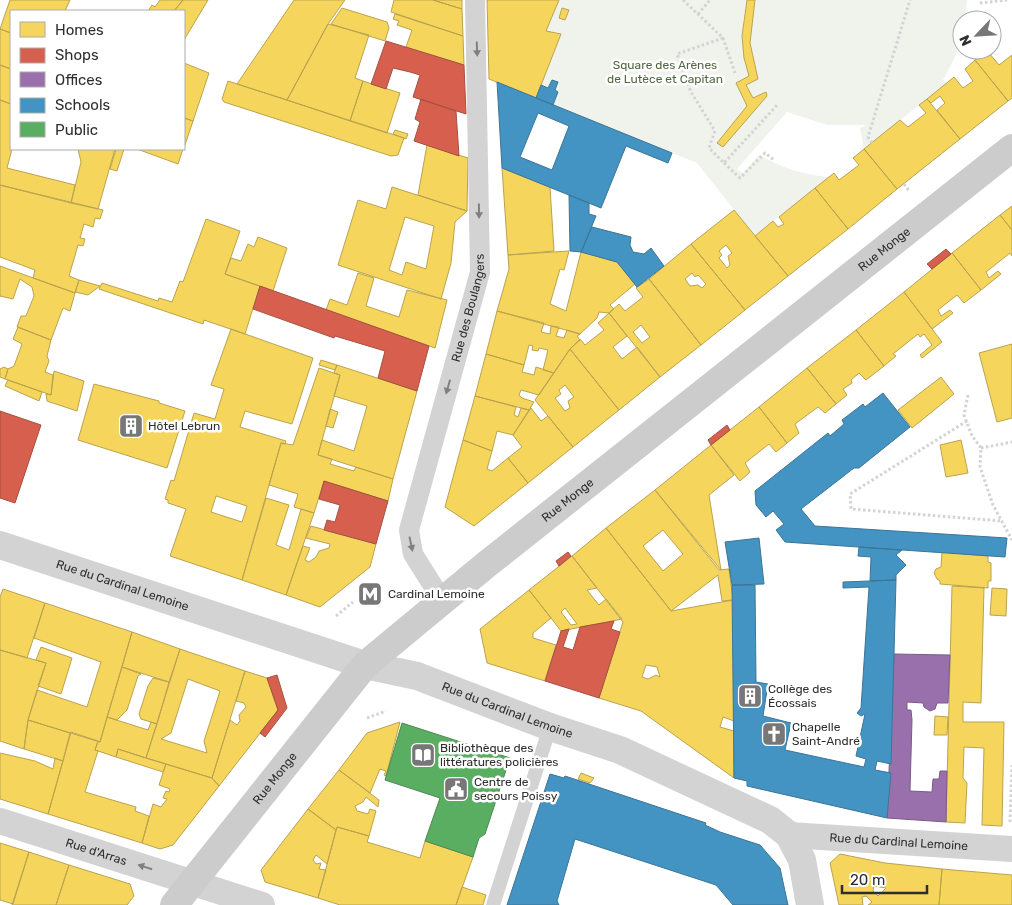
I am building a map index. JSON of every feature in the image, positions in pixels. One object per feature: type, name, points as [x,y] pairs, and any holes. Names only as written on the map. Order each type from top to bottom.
[{"type":"main road","name":"Rue Monge","points":[[174,905],[364,666],[442,600],[1012,148]]},
{"type":"street","name":"Rue des Boulangers","points":[[442,600],[413,554],[409,530],[480,272],[475,0]]},
{"type":"street","name":"Rue du Cardinal Lemoine","points":[[0,545],[364,666],[417,676],[550,727],[620,750],[770,820],[789,835],[1011,837]]},
{"type":"street","name":"Rue d'Arras","points":[[0,821],[262,905]]},
{"type":"street","points":[[789,835],[802,860],[810,905]]},
{"type":"lane","points":[[493,905],[550,727]]},
{"type":"path","points":[[684,0],[723,38],[735,73]]},
{"type":"path","points":[[698,14],[710,0]]},
{"type":"path","points":[[872,143],[868,137],[910,0]]},
{"type":"path","points":[[980,3],[1007,0]]},
{"type":"path","points":[[723,38],[677,54],[691,92],[715,131],[709,148],[740,178],[765,153],[774,160]]},
{"type":"path","points":[[724,163],[778,104]]},
{"type":"path","points":[[904,184],[910,192]]},
{"type":"path","points":[[968,395],[964,415],[972,436],[980,448],[980,467],[992,505],[1012,540]]},
{"type":"path","points":[[967,421],[850,494],[851,509],[1002,521]]},
{"type":"path","points":[[980,448],[1012,442]]},
{"type":"path","points":[[336,616],[353,602]]},
{"type":"path","points":[[367,718],[386,711]]},
{"type":"path","points":[[1011,837],[1012,765]]},
{"type":"green space","name":"Square des Arènes de Lutèce et Capitan","points":[[559,0],[747,0],[743,38],[744,57],[749,76],[736,83],[747,106],[717,142],[722,147],[767,96],[765,92],[753,98],[746,85],[758,79],[750,43],[755,0],[967,0],[966,10],[952,10],[953,60],[943,80],[947,83],[864,149],[860,128],[867,125],[827,125],[787,112],[737,169],[743,173],[759,155],[793,170],[810,175],[829,177],[755,236],[697,163],[536,98],[560,34],[546,31]]},
{"type":"building: Homes","points":[[10,0],[70,0],[65,10],[10,10],[10,33],[0,29]]},
{"type":"building: Homes","points":[[160,0],[183,0],[175,10],[149,10],[152,5],[155,7]]},
{"type":"building: Homes","points":[[183,0],[208,0],[185,38],[185,10],[175,10]]},
{"type":"building: Homes","points":[[294,0],[345,0],[328,24],[287,100],[237,84]]},
{"type":"building: Homes","points":[[394,0],[433,0],[462,9],[463,36],[391,12]]},
{"type":"building: Homes","points":[[433,0],[462,0],[462,9]]},
{"type":"building: Homes","points":[[487,0],[559,0],[546,31],[561,34],[536,98],[489,79]]},
{"type":"building: Homes","points":[[747,0],[755,0],[750,43],[758,79],[746,85],[753,98],[766,92],[767,96],[723,147],[717,143],[747,106],[736,83],[749,76],[744,58],[742,36]]},
{"type":"building: Homes","points":[[342,8],[387,22],[389,28],[385,41],[331,24]]},
{"type":"building: Homes","points":[[562,8],[569,10],[565,20],[559,18]]},
{"type":"building: Homes","points":[[395,14],[463,36],[464,65],[406,47],[412,30],[397,25],[399,21],[393,19]]},
{"type":"building: Homes","points":[[328,24],[369,35],[355,78],[363,81],[350,121],[287,100]]},
{"type":"building: Homes","points":[[0,29],[10,33],[10,69],[0,65]]},
{"type":"building: Homes","points":[[1012,55],[1012,98],[1008,101],[975,60],[995,60],[999,65]]},
{"type":"building: Homes","points":[[975,60],[1008,101],[960,139],[937,110],[945,103],[940,96],[931,103],[927,99],[954,77],[963,88],[973,81],[965,69]]},
{"type":"building: Homes","points":[[185,63],[209,73],[193,121],[185,118]]},
{"type":"building: Homes","points":[[0,65],[10,69],[10,104],[0,100]]},
{"type":"building: Homes","points":[[228,81],[404,138],[398,155],[391,156],[224,102],[222,99]]},
{"type":"building: Homes","points":[[363,81],[400,93],[387,133],[350,121]]},
{"type":"building: Homes","points":[[927,99],[960,139],[897,189],[864,149],[900,120],[908,127],[926,113],[919,105]]},
{"type":"building: Homes","points":[[0,100],[10,104],[10,150],[12,150],[7,168],[75,185],[71,203],[0,185]]},
{"type":"building: Homes","points":[[185,118],[193,121],[185,145]]},
{"type":"building: Homes","points":[[395,130],[408,134],[406,139],[393,134]]},
{"type":"building: Homes","points":[[427,145],[468,158],[467,211],[418,195]]},
{"type":"building: Homes","points":[[864,149],[897,189],[848,229],[815,188],[834,173],[839,180],[859,165],[853,158]]},
{"type":"building: Homes","points":[[78,150],[115,150],[98,209],[71,203],[81,162]]},
{"type":"building: Homes","points":[[116,150],[124,150],[117,171],[110,169]]},
{"type":"building: Homes","points":[[140,150],[183,150],[178,164]]},
{"type":"building: Homes","points":[[502,168],[550,187],[554,251],[508,255]]},
{"type":"building: Homes","points":[[0,185],[103,210],[100,219],[95,218],[93,227],[84,224],[80,238],[85,239],[83,246],[78,245],[69,276],[79,280],[75,293],[33,278],[35,270],[0,257]]},
{"type":"building: Homes","points":[[392,187],[467,211],[455,222],[451,263],[441,299],[338,265],[358,200],[386,209]],"holes":[[[405,217],[434,226],[426,269],[406,262],[402,275],[389,270]]]},
{"type":"building: Homes","points":[[815,188],[848,229],[788,276],[755,236],[773,221],[778,227],[784,224],[779,217]]},
{"type":"building: Homes","points":[[1012,206],[1012,230],[1000,215]]},
{"type":"building: Homes","points":[[734,210],[788,276],[745,310],[691,244]],"holes":[[[726,245],[732,253],[728,256],[730,265],[727,268],[719,258],[722,255],[719,251]]]},
{"type":"building: Homes","points":[[1000,215],[1012,230],[1012,256],[1010,253],[986,272],[989,278],[998,271],[1001,274],[981,290],[952,253]]},
{"type":"building: Homes","points":[[206,219],[240,231],[225,274],[260,286],[245,334],[204,320],[203,324],[99,289],[102,283],[158,301],[159,298],[172,302],[180,281],[183,282]]},
{"type":"building: Homes","points":[[258,237],[287,248],[273,291],[225,274],[231,258],[241,261],[248,244],[254,247]]},
{"type":"building: Homes","points":[[691,244],[745,310],[701,345],[649,279]],"holes":[[[692,273],[695,277],[698,275],[706,284],[702,288],[698,285],[690,286],[685,279]]]},
{"type":"building: Homes","points":[[569,251],[564,270],[560,269],[550,304],[566,311],[581,252],[617,262],[635,284],[610,305],[614,309],[609,313],[599,312],[597,318],[580,334],[497,311],[509,269],[508,255]]},
{"type":"building: Homes","points":[[952,253],[981,290],[964,303],[957,295],[938,310],[941,316],[950,310],[953,313],[932,329],[904,292]]},
{"type":"building: Homes","points":[[0,266],[75,293],[70,311],[63,308],[51,340],[17,327],[21,316],[26,316],[34,296],[32,287],[20,279],[13,299],[0,296]]},
{"type":"building: Homes","points":[[358,273],[374,278],[366,306],[399,317],[407,290],[447,300],[435,348],[326,310],[330,299],[347,305]]},
{"type":"building: Homes","points":[[649,279],[701,345],[660,377],[609,313],[619,304],[625,311],[643,297],[636,288]],"holes":[[[641,325],[650,337],[642,343],[633,332]]]},
{"type":"building: Homes","points":[[79,280],[100,286],[88,295],[75,292]]},
{"type":"building: Homes","points":[[904,292],[942,342],[922,358],[920,355],[932,345],[924,334],[920,337],[918,334],[893,354],[896,356],[884,366],[856,330]]},
{"type":"building: Homes","points":[[497,311],[544,323],[541,332],[550,334],[551,326],[559,327],[556,336],[564,338],[567,330],[580,334],[577,336],[580,340],[570,349],[554,373],[543,370],[548,350],[539,348],[538,351],[532,350],[533,346],[529,345],[524,365],[486,354]]},
{"type":"building: Homes","points":[[609,313],[627,336],[613,347],[622,359],[637,347],[660,377],[619,410],[570,349],[580,339],[585,345],[604,330],[598,323]]},
{"type":"building: Homes","points":[[18,327],[51,340],[47,356],[49,361],[45,372],[53,375],[51,395],[5,379],[8,369],[14,366],[22,344],[13,339]]},
{"type":"building: Homes","points":[[231,329],[313,358],[292,424],[245,411],[240,427],[286,441],[285,444],[281,443],[242,580],[170,556],[186,509],[168,503],[168,500],[165,499],[171,480],[174,481],[194,413],[215,419],[224,389],[211,385]],"holes":[[[216,496],[247,506],[242,522],[211,512]]]},
{"type":"building: Homes","points":[[856,330],[884,366],[866,380],[859,373],[851,380],[852,383],[843,389],[847,395],[836,404],[807,368]]},
{"type":"building: Homes","points":[[1012,344],[1012,418],[997,422],[979,353]]},
{"type":"building: Homes","points":[[570,349],[619,410],[573,447],[535,400]],"holes":[[[565,385],[574,397],[568,401],[570,408],[565,411],[555,398],[561,394],[559,390]]]},
{"type":"building: Homes","points":[[486,354],[524,365],[522,372],[534,375],[536,367],[554,373],[539,395],[521,390],[519,395],[522,398],[534,402],[529,410],[475,396]]},
{"type":"building: Homes","points":[[321,360],[337,365],[335,370],[319,365]]},
{"type":"building: Homes","points":[[337,365],[417,391],[393,479],[318,455],[322,440],[354,451],[367,406],[334,396],[340,375],[334,373]]},
{"type":"building: Homes","points":[[4,367],[8,369],[5,379],[0,377],[0,369]]},
{"type":"building: Homes","points":[[319,368],[340,375],[318,455],[332,459],[330,464],[354,471],[356,467],[393,479],[388,501],[324,481],[314,513],[294,507],[298,494],[269,485],[281,443],[293,445]]},
{"type":"building: Homes","points":[[807,368],[836,404],[825,413],[818,407],[795,424],[799,433],[787,443],[759,407]]},
{"type":"building: Homes","points":[[54,371],[84,381],[77,411],[47,401],[46,394],[51,395]]},
{"type":"building: Homes","points":[[941,377],[954,394],[912,428],[898,410]]},
{"type":"building: Homes","points":[[8,380],[42,392],[39,401],[5,386]]},
{"type":"building: Homes","name":"Hôtel Lebrun","points":[[94,384],[159,401],[159,403],[185,411],[167,468],[78,440]]},
{"type":"building: Homes","points":[[475,396],[516,407],[514,415],[518,417],[521,408],[529,410],[513,435],[497,431],[492,451],[463,440]]},
{"type":"building: Homes","points":[[759,407],[787,443],[776,452],[769,444],[745,463],[750,472],[740,481],[711,445]]},
{"type":"building: Homes","points":[[531,408],[541,421],[548,416],[573,447],[528,483],[508,458],[522,447],[513,435]]},
{"type":"building: Homes","points":[[330,409],[338,412],[333,428],[326,426]]},
{"type":"building: Homes","points":[[463,440],[492,451],[487,469],[492,471],[508,458],[528,483],[474,526],[445,507]]},
{"type":"building: Homes","points":[[961,440],[968,473],[946,477],[940,445]]},
{"type":"building: Homes","points":[[711,445],[734,475],[709,495],[721,570],[655,490]]},
{"type":"building: Homes","points":[[655,490],[719,570],[729,569],[733,600],[722,601],[718,575],[671,611],[606,528]],"holes":[[[663,530],[683,554],[663,571],[643,546]]]},
{"type":"building: Homes","points":[[266,498],[289,505],[276,545],[289,550],[301,509],[314,513],[286,595],[242,580]]},
{"type":"building: Homes","points":[[311,526],[376,544],[370,567],[320,607],[286,595],[303,546],[310,548],[305,560],[309,562],[316,557],[319,551],[329,548],[330,544],[306,538]]},
{"type":"building: Homes","points":[[606,528],[671,611],[733,600],[734,721],[723,717],[720,727],[734,731],[734,778],[641,711],[599,698],[623,622],[572,556]],"holes":[[[646,665],[657,667],[660,677],[656,675],[648,679],[642,677]]]},
{"type":"building: Homes","points":[[942,552],[988,556],[988,562],[991,563],[991,581],[988,581],[988,588],[940,584],[934,573],[936,569],[941,567]]},
{"type":"building: Homes","points":[[572,556],[597,588],[587,590],[599,605],[606,599],[622,619],[561,631],[529,590]],"holes":[[[565,608],[577,624],[571,625],[561,612]]]},
{"type":"building: Homes","points":[[952,586],[984,588],[981,703],[963,702],[963,722],[1004,722],[1002,826],[982,825],[984,748],[964,747],[963,778],[967,783],[965,823],[946,822]]},
{"type":"building: Homes","points":[[992,588],[1007,589],[1006,616],[990,615]]},
{"type":"building: Homes","points":[[3,589],[45,603],[27,658],[0,650],[0,597]]},
{"type":"building: Homes","points":[[529,590],[551,618],[533,633],[533,638],[556,645],[545,681],[487,663],[480,629]]},
{"type":"building: Homes","points":[[45,603],[132,632],[100,742],[28,720],[37,690],[87,707],[101,662],[34,638]]},
{"type":"building: Homes","points":[[132,632],[180,649],[169,682],[122,667]]},
{"type":"building: Homes","points":[[41,647],[72,658],[61,694],[38,686],[46,663],[36,660]]},
{"type":"building: Homes","points":[[180,649],[245,671],[212,778],[146,758]],"holes":[[[188,679],[220,691],[204,741],[207,753],[161,739],[171,733]]]},
{"type":"building: Homes","points":[[0,650],[46,663],[28,720],[24,749],[0,741]]},
{"type":"building: Homes","points":[[122,667],[141,674],[138,676],[127,710],[117,720],[107,717]]},
{"type":"building: Homes","points":[[245,671],[267,678],[278,710],[219,786],[212,778],[230,720],[237,725],[240,721],[239,715],[246,707],[244,703],[236,701]]},
{"type":"building: Homes","points":[[153,678],[169,682],[157,724],[141,719],[139,714],[148,686]]},
{"type":"building: Homes","points":[[935,716],[948,717],[947,735],[934,735]]},
{"type":"building: Homes","points":[[107,717],[148,730],[151,722],[157,724],[146,758],[118,749],[116,757],[95,750],[98,741],[100,742]]},
{"type":"building: Homes","points":[[28,720],[70,733],[63,761],[24,749]]},
{"type":"building: Homes","points":[[400,722],[386,776],[384,775],[386,771],[380,769],[370,793],[339,770],[367,733]]},
{"type":"building: Homes","points":[[71,732],[98,741],[95,750],[98,751],[85,792],[136,807],[135,811],[149,816],[142,843],[48,814]]},
{"type":"building: Homes","points":[[118,749],[166,764],[163,772],[116,757]]},
{"type":"building: Homes","points":[[0,753],[35,761],[53,769],[55,758],[63,761],[48,814],[0,799]]},
{"type":"building: Homes","points":[[166,764],[212,778],[219,786],[173,845],[160,849],[142,843],[153,804],[161,807],[167,799],[163,798],[166,791],[169,792],[170,789],[159,785]]},
{"type":"building: Homes","points":[[339,770],[379,800],[378,807],[366,797],[363,802],[355,806],[357,811],[368,814],[370,809],[376,811],[369,836],[337,827],[336,830],[308,809]]},
{"type":"building: Homes","points":[[581,773],[594,778],[590,783],[578,779]]},
{"type":"building: Homes","points":[[308,809],[336,830],[327,864],[316,855],[313,860],[316,864],[321,863],[319,869],[326,870],[318,898],[265,882],[261,870]]},
{"type":"building: Homes","points":[[337,827],[369,836],[367,842],[420,858],[425,841],[473,857],[456,905],[340,905],[318,898]]},
{"type":"building: Homes","points":[[0,843],[29,852],[13,904],[0,900]]},
{"type":"building: Homes","points":[[29,852],[69,865],[56,905],[12,905]]},
{"type":"building: Homes","points":[[840,854],[885,863],[942,869],[939,905],[868,905],[872,902],[866,896],[862,897],[863,905],[839,905],[830,863]],"holes":[[[874,886],[886,888],[878,896],[873,891]]]},
{"type":"building: Homes","points":[[69,865],[130,884],[134,896],[127,905],[56,905]]},
{"type":"building: Homes","points":[[942,869],[1012,875],[1012,905],[939,905]]},
{"type":"building: Homes","points":[[462,887],[486,895],[483,905],[456,905]]},
{"type":"building: Shops","points":[[386,41],[464,65],[466,114],[413,97],[420,75],[393,68],[386,89],[371,84]]},
{"type":"building: Shops","points":[[421,99],[456,111],[459,156],[414,141],[420,122],[415,119]]},
{"type":"building: Shops","points":[[946,249],[951,254],[932,269],[927,264]]},
{"type":"building: Shops","points":[[260,286],[429,346],[417,391],[378,378],[385,351],[335,336],[334,338],[253,309]]},
{"type":"building: Shops","points":[[0,411],[41,425],[15,503],[0,498]]},
{"type":"building: Shops","points":[[727,425],[730,430],[711,445],[708,440]]},
{"type":"building: Shops","points":[[324,481],[388,501],[376,544],[324,530],[327,520],[335,522],[340,505],[319,499]]},
{"type":"building: Shops","points":[[568,552],[571,556],[559,566],[556,561]]},
{"type":"building: Shops","points":[[614,621],[611,629],[620,632],[599,698],[545,681],[561,631],[569,629],[563,647],[573,650],[580,627]]},
{"type":"building: Shops","points":[[277,675],[287,708],[265,737],[260,733],[278,710],[267,678]]},
{"type":"building: Offices","points":[[894,654],[950,655],[948,703],[937,703],[935,709],[930,711],[924,707],[923,703],[907,702],[907,710],[911,710],[912,720],[910,791],[932,792],[933,779],[939,779],[940,771],[947,771],[946,822],[887,818]]},
{"type":"building: Schools","points":[[552,80],[558,82],[555,90],[558,92],[553,105],[536,98],[541,85],[548,88]]},
{"type":"building: Schools","points":[[497,82],[672,153],[668,163],[626,146],[601,208],[502,168]],"holes":[[[538,113],[569,126],[552,170],[520,157]]]},
{"type":"building: Schools","points":[[569,195],[589,203],[589,214],[596,216],[581,252],[570,251]]},
{"type":"building: Schools","points":[[592,227],[631,237],[630,245],[633,252],[644,254],[651,248],[664,266],[637,287],[617,262],[581,252]]},
{"type":"building: Schools","points":[[883,393],[910,427],[859,468],[854,468],[801,509],[815,526],[1007,538],[1005,557],[785,542],[776,530],[784,524],[773,511],[766,517],[756,505],[755,491],[828,433],[830,436],[844,424],[842,420],[863,404],[865,407]]},
{"type":"building: Schools","points":[[759,538],[764,584],[732,585],[725,542]]},
{"type":"building: Schools","points":[[859,547],[902,550],[896,555],[906,565],[896,575],[896,580],[870,581],[871,557],[858,556]]},
{"type":"building: Schools","name":"Collège des Écossais","points":[[896,580],[891,764],[877,761],[875,770],[891,773],[887,818],[747,786],[747,781],[734,778],[732,585],[755,585],[756,682],[768,684],[763,716],[791,723],[785,750],[864,767],[866,759],[856,756],[865,714],[861,716],[857,713],[861,708],[869,587],[843,588],[843,582]]},
{"type":"building: Schools","points":[[550,774],[564,778],[565,776],[706,823],[705,825],[720,832],[760,845],[780,868],[788,905],[733,905],[716,885],[575,839],[557,901],[559,905],[507,905]]},
{"type":"building: Public","name":"Centre de secours Poissy","points":[[402,723],[510,758],[485,834],[479,838],[473,857],[425,841],[440,798],[385,780]]},
{"type":"place","name":"Hôtel Lebrun","points":[[131,426]]},
{"type":"place","name":"Cardinal Lemoine","points":[[370,594]]},
{"type":"place","name":"Collège des Écossais","points":[[750,696]]},
{"type":"place","name":"Chapelle Saint-André","points":[[774,734]]},
{"type":"place","name":"Bibliothèque des littératures policières","points":[[423,755]]},
{"type":"place","name":"Centre de secours Poissy","points":[[456,789]]}]
